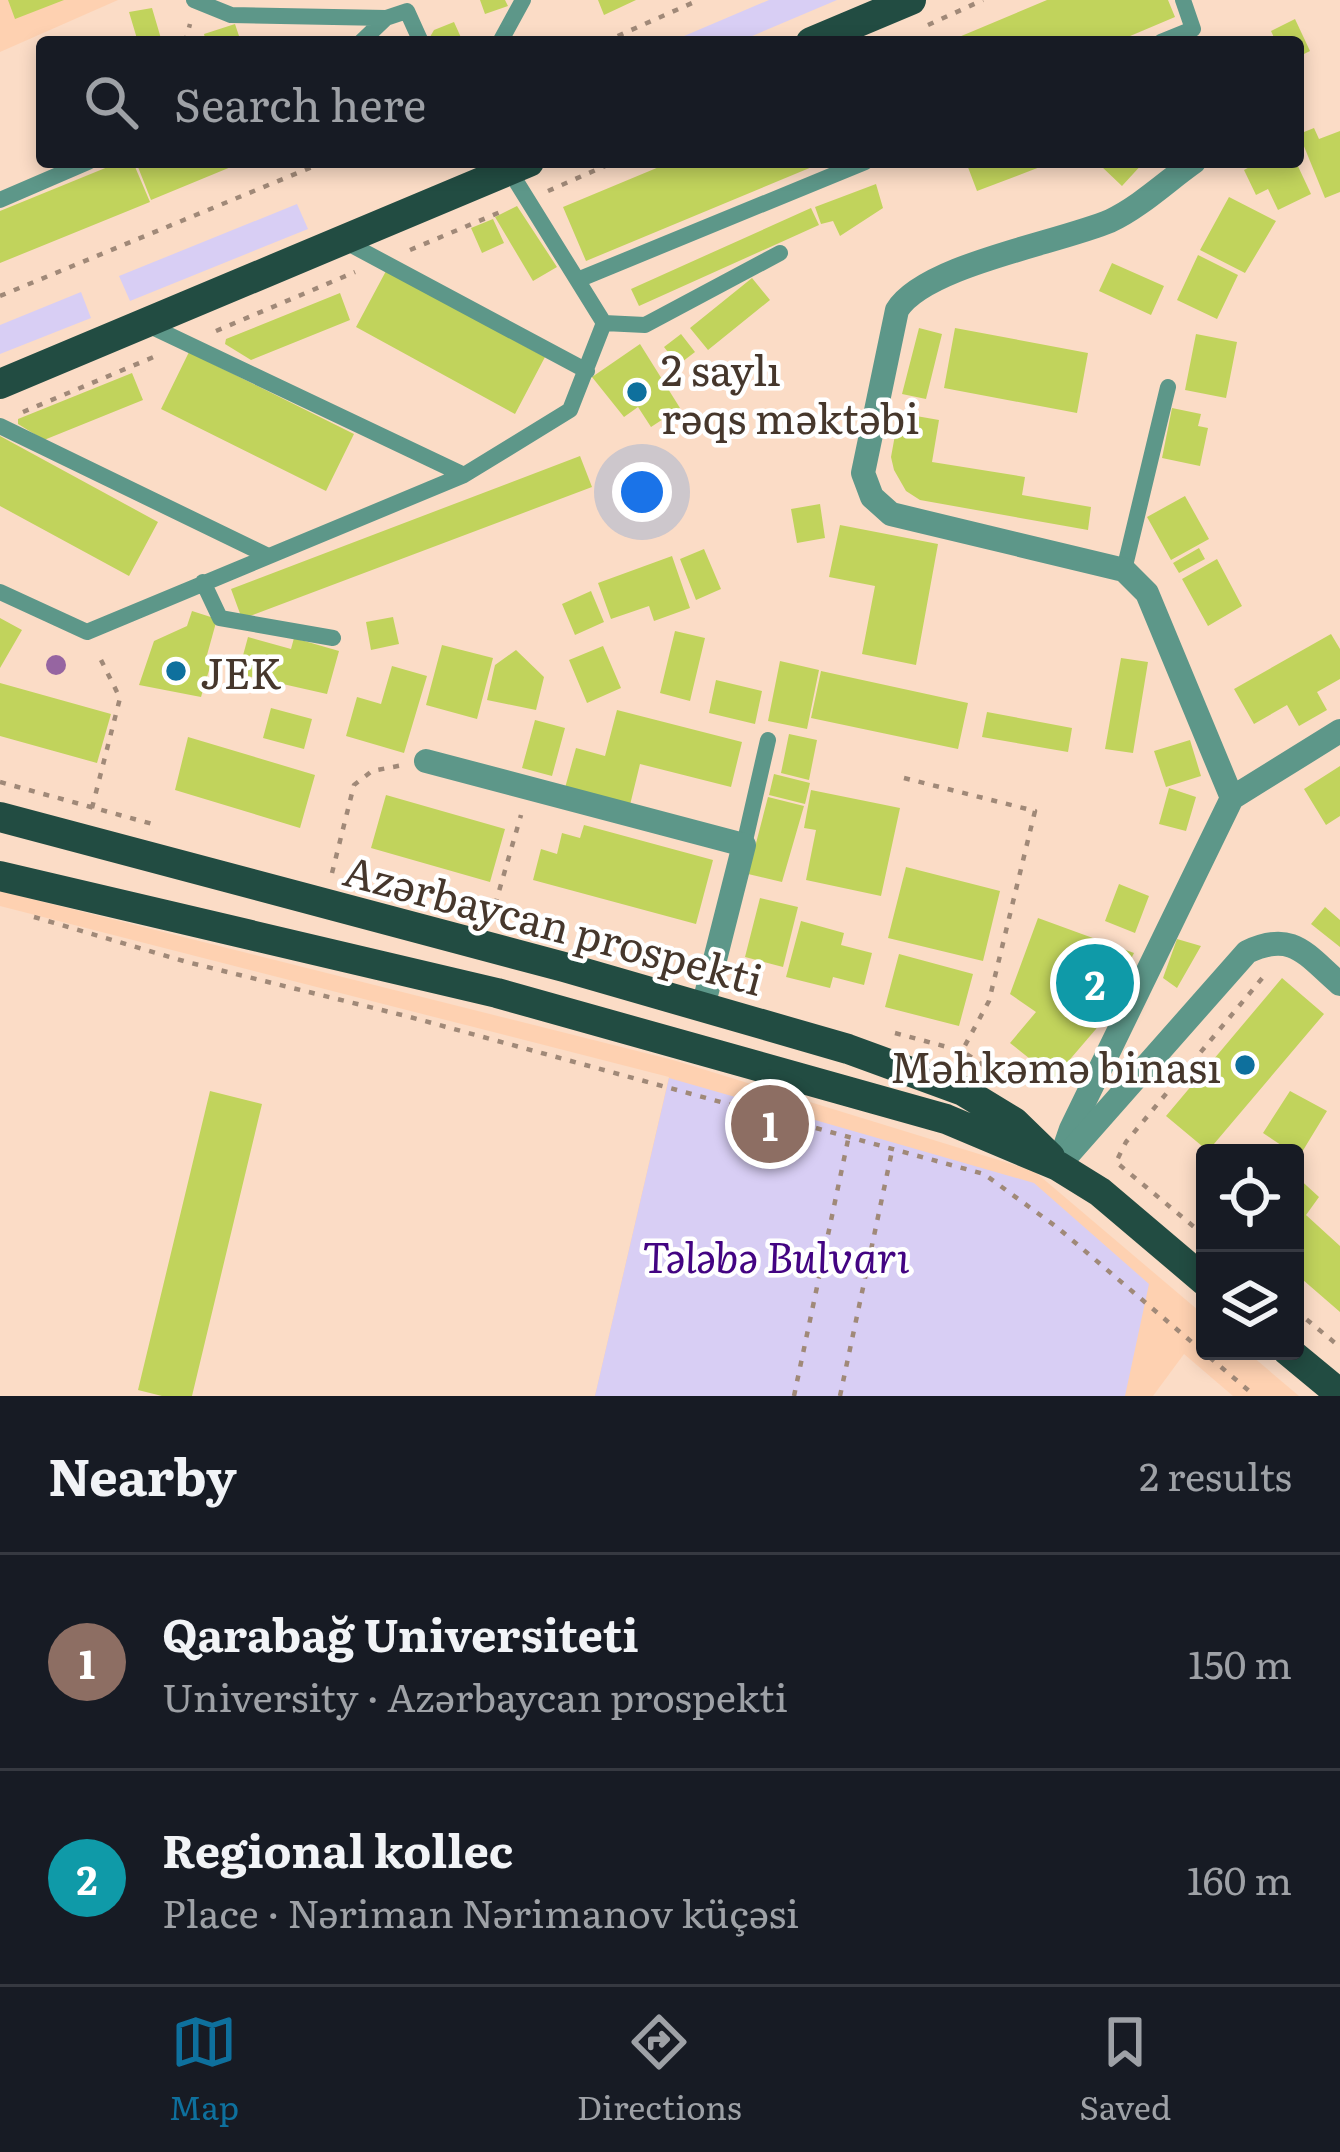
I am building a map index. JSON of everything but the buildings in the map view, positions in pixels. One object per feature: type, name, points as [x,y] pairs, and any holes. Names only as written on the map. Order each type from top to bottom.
[{"type":"main road","points":[[837,36],[914,15]]},
{"type":"main road","points":[[0,384],[148,325],[497,169]]},
{"type":"main road","name":"Azərbaycan prospekti","points":[[0,817],[564,967],[848,1049],[963,1091],[1014,1122],[1058,1166]]},
{"type":"main road","name":"Azərbaycan prospekti","points":[[0,876],[497,994],[946,1119],[1058,1166],[1100,1192],[1196,1273]]},
{"type":"main road","points":[[553,1011],[564,967]]},
{"type":"main road","points":[[1299,1360],[1340,1394]]},
{"type":"street","points":[[1185,168],[1108,221],[951,274],[904,298],[897,310],[865,448],[865,483],[872,497],[891,514],[1124,570],[1147,593],[1232,798]]},
{"type":"street","points":[[1058,1166],[1232,798],[1340,731]]},
{"type":"street","points":[[426,761],[744,845],[703,1007]]},
{"type":"street","points":[[1058,1166],[1247,952],[1270,941],[1294,945],[1340,984]]},
{"type":"lane","points":[[194,0],[231,15],[386,18]]},
{"type":"lane","points":[[503,36],[523,0]]},
{"type":"lane","points":[[1176,36],[1193,29],[1183,0]]},
{"type":"lane","points":[[367,36],[405,6],[418,36]]},
{"type":"lane","points":[[0,200],[74,168]]},
{"type":"lane","points":[[580,279],[850,168]]},
{"type":"lane","points":[[0,592],[87,632],[464,476],[570,410],[604,323],[528,200],[497,169]]},
{"type":"lane","points":[[342,240],[586,370]]},
{"type":"lane","points":[[604,323],[645,325],[780,253]]},
{"type":"lane","points":[[148,325],[464,476]]},
{"type":"lane","points":[[1124,570],[1168,387]]},
{"type":"lane","points":[[0,426],[266,555]]},
{"type":"lane","points":[[203,582],[220,618],[333,638]]},
{"type":"lane","points":[[744,845],[769,740]]},
{"type":"path","points":[[618,36],[699,0]]},
{"type":"path","points":[[914,15],[983,0]]},
{"type":"path","points":[[0,296],[309,168]]},
{"type":"path","points":[[21,413],[600,168]]},
{"type":"path","points":[[87,632],[121,698],[92,808]]},
{"type":"path","points":[[332,874],[355,785],[372,771],[426,761]]},
{"type":"path","points":[[904,778],[1035,811],[989,1001],[962,1051]]},
{"type":"path","points":[[491,919],[529,788]]},
{"type":"path","points":[[21,913],[187,962],[456,1029],[984,1174],[1058,1228],[1256,1396]]},
{"type":"path","points":[[1196,1229],[1116,1162],[1126,1142],[1264,976],[1278,971]]},
{"type":"path","points":[[794,1396],[848,1139]]},
{"type":"path","points":[[840,1396],[892,1151]]},
{"type":"path","points":[[1304,1317],[1340,1347]]},
{"type":"shaded area","points":[[0,0],[118,0],[36,36],[0,52]]},
{"type":"shaded area","name":"Tələbə Bulvarı","points":[[0,891],[673,1060],[1034,1171],[1196,1308],[1196,1360],[1257,1360],[1299,1396],[1233,1396],[1184,1354],[1153,1396],[595,1396],[669,1077],[0,906]]},
{"type":"green space","points":[[769,0],[837,0],[752,36],[684,36]]},
{"type":"green space","points":[[297,204],[308,229],[130,301],[119,276]]},
{"type":"green space","points":[[81,292],[91,318],[0,354],[0,325]]},
{"type":"green space","name":"Tələbə Bulvarı","points":[[669,1078],[1034,1183],[1149,1284],[1125,1396],[595,1396]]},
{"type":"place","name":"2 saylı rəqs məktəbi","points":[[637,392]]},
{"type":"place","name":"JEK","points":[[176,671]]},
{"type":"place","name":"Regional kollec","points":[[1095,983]]},
{"type":"place","name":"Məhkəmə binası","points":[[1245,1065]]},
{"type":"place","name":"Qarabağ Universiteti","points":[[770,1124]]}]
